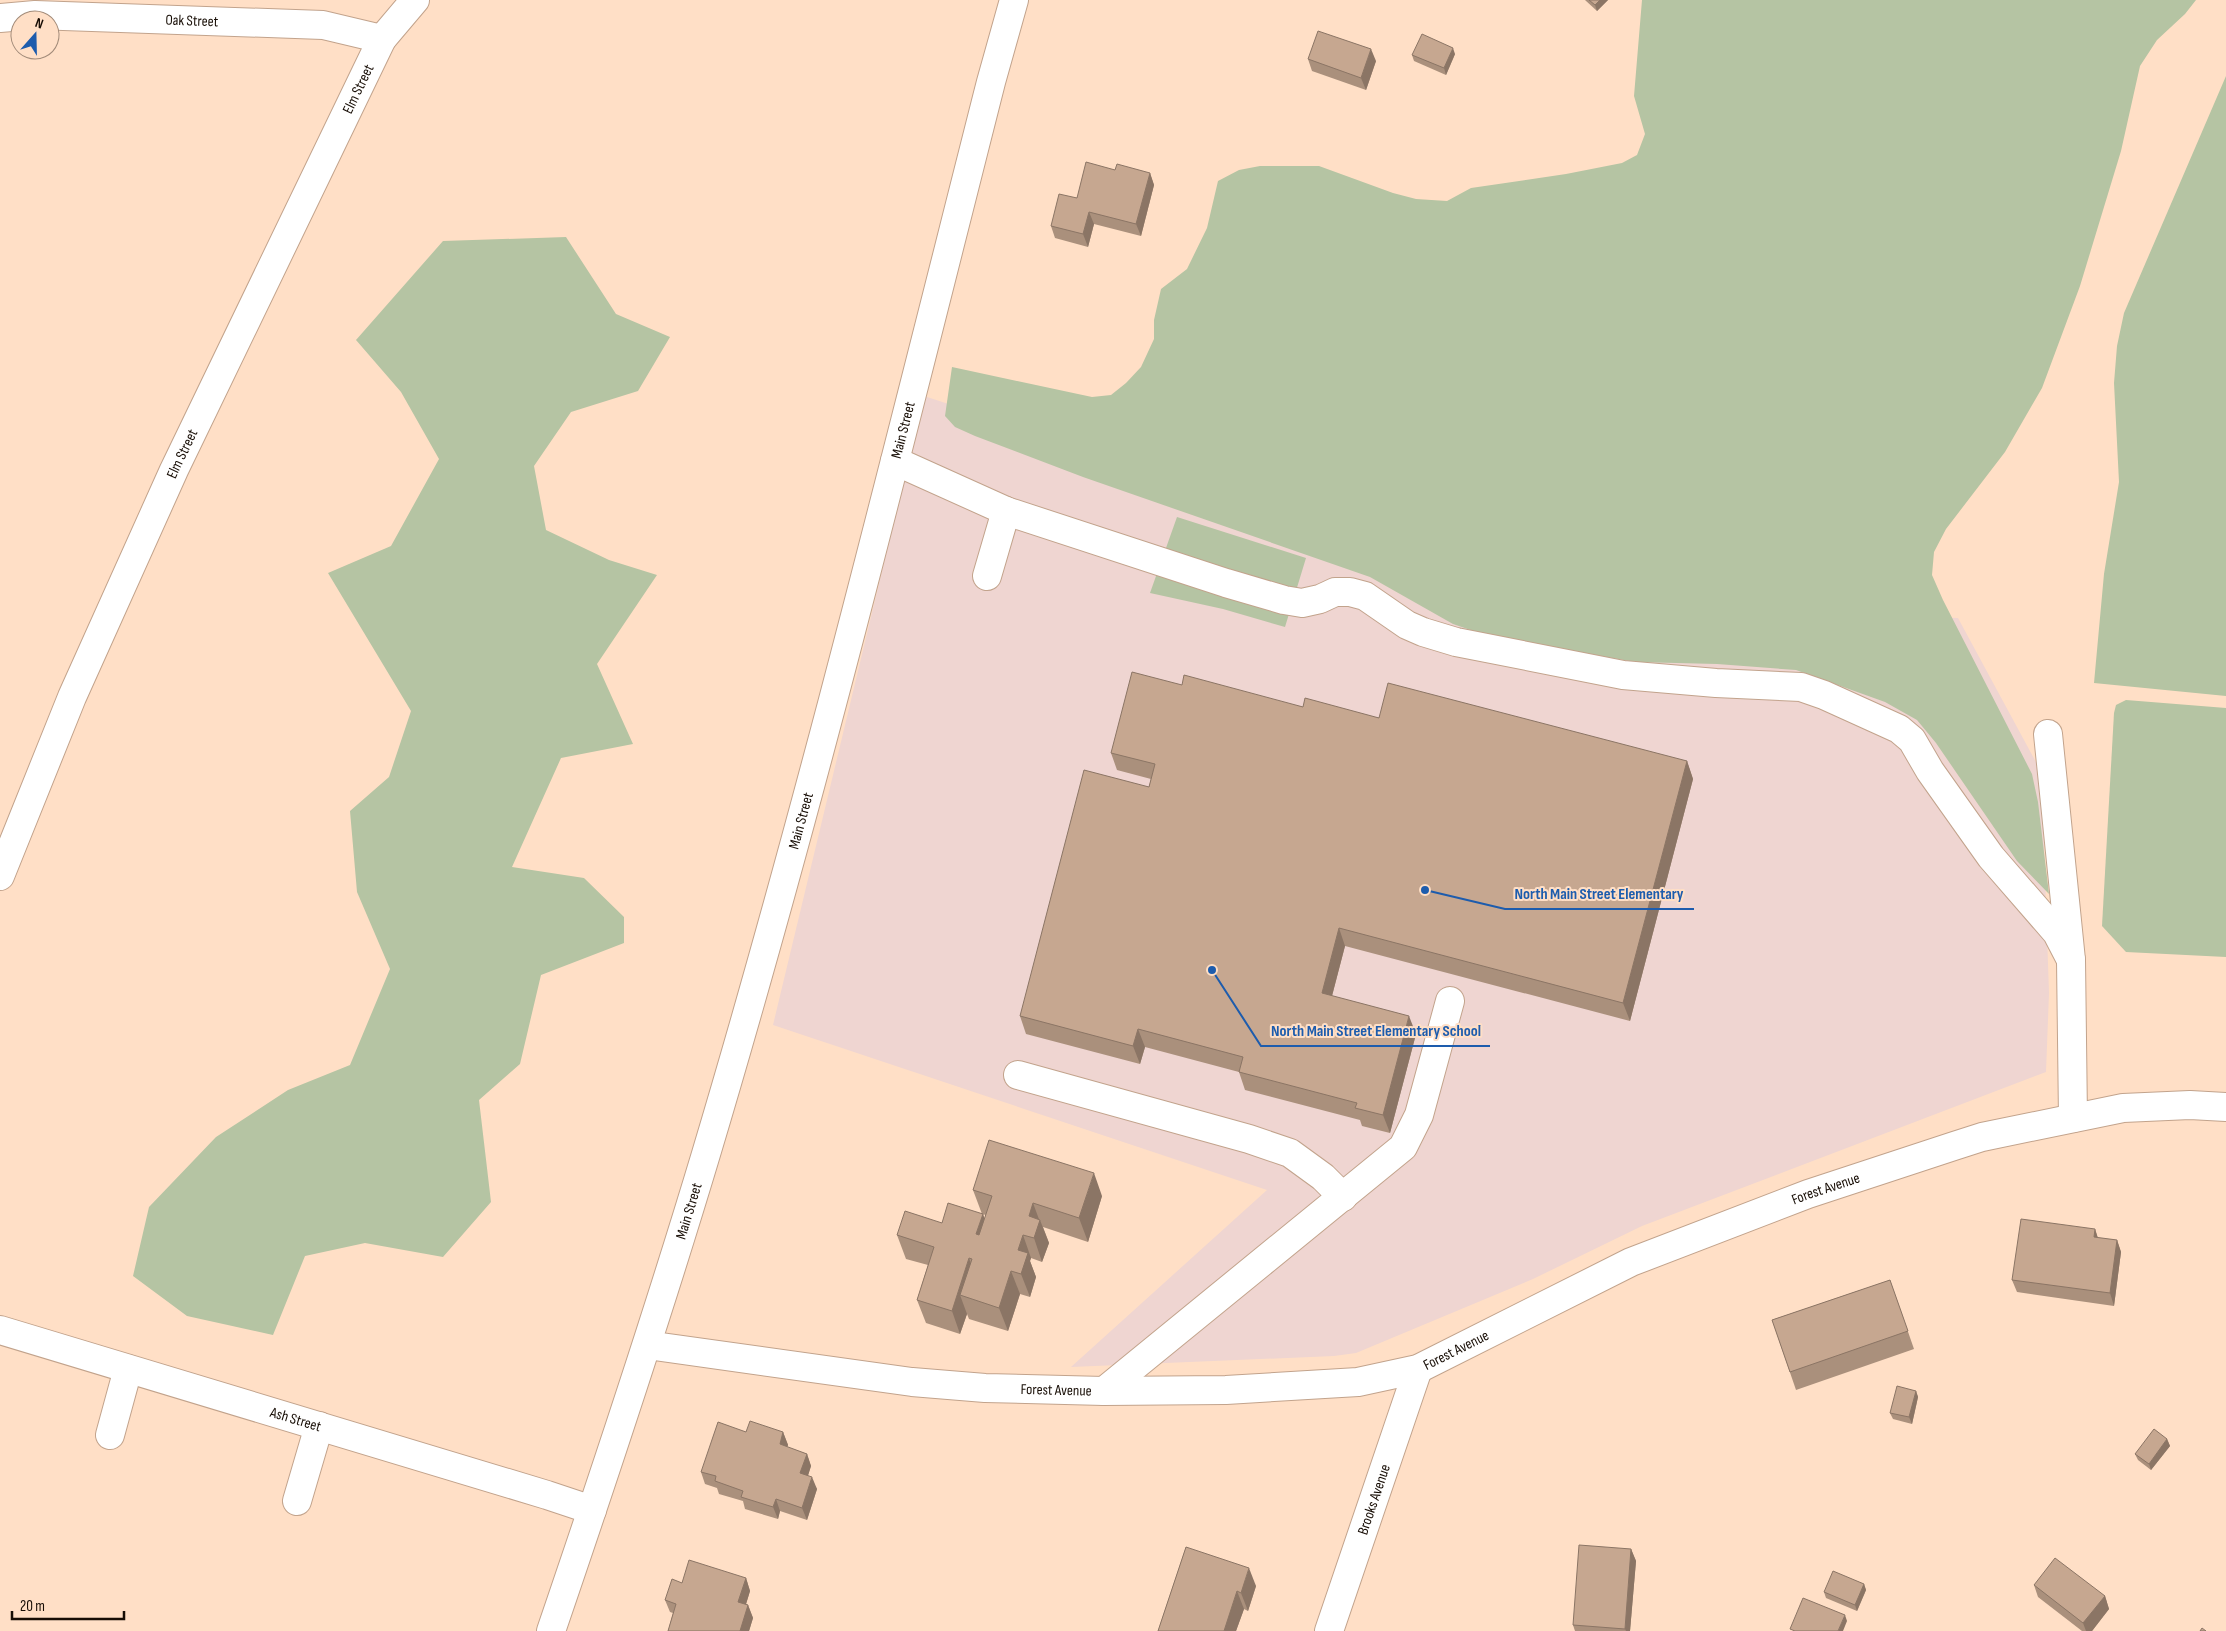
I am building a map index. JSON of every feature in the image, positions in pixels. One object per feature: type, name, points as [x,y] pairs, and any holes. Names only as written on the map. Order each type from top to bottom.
[{"type":"street","name":"Elm Street","points":[[0,876],[72,698],[174,470],[382,39],[415,0]]},
{"type":"street","name":"Main Street","points":[[551,1631],[648,1345],[707,1152],[850,638],[991,82],[1014,0]]},
{"type":"street","name":"Oak Street","points":[[0,18],[36,8],[323,25],[382,39]]},
{"type":"street","points":[[895,461],[1006,511],[1226,583],[1296,602],[1310,602],[1335,592],[1356,593],[1365,596],[1407,625],[1451,640],[1623,675],[1697,682],[1801,687],[1824,695],[1899,729],[1912,740],[1930,772],[1991,857],[2056,933],[2071,960]]},
{"type":"street","points":[[987,576],[1006,511]]},
{"type":"street","points":[[2048,734],[2071,960],[2073,1118]]},
{"type":"street","points":[[1104,1391],[1403,1147],[1419,1115],[1450,1000]]},
{"type":"street","points":[[1018,1075],[1249,1139],[1290,1153],[1304,1162],[1343,1197]]},
{"type":"street","name":"Forest Avenue","points":[[648,1345],[926,1384],[985,1388],[1104,1391],[1226,1390],[1358,1382],[1418,1369],[1640,1258],[1808,1194],[1982,1137],[2123,1108],[2190,1105],[2226,1107]]},
{"type":"street","name":"Ash Street","points":[[0,1330],[592,1510]]},
{"type":"street","points":[[110,1435],[128,1369]]},
{"type":"street","name":"Brooks Avenue","points":[[1329,1631],[1418,1369]]},
{"type":"street","points":[[296,1501],[319,1426]]},
{"type":"shaded area","points":[[924,396],[1570,608],[1958,618],[2037,764],[2042,787],[2049,993],[2046,1072],[1642,1226],[1533,1279],[1356,1353],[1334,1356],[1071,1367],[1267,1190],[773,1025]]},
{"type":"green space","points":[[1642,0],[2196,0],[2185,14],[2157,40],[2140,66],[2121,151],[2080,286],[2042,388],[2005,452],[1946,529],[1934,552],[1932,575],[1943,600],[2032,774],[2038,802],[2049,894],[2017,861],[1936,743],[1917,720],[1885,702],[1796,670],[1717,664],[1635,662],[1488,636],[1453,624],[1370,577],[1083,477],[975,436],[955,427],[945,416],[952,367],[1092,397],[1111,395],[1126,383],[1141,367],[1154,339],[1154,320],[1161,289],[1187,269],[1207,228],[1218,181],[1239,170],[1260,166],[1319,166],[1393,193],[1416,199],[1447,201],[1471,188],[1566,174],[1622,163],[1637,155],[1645,134],[1634,96]]},
{"type":"green space","points":[[2226,76],[2226,696],[2094,683],[2104,574],[2119,482],[2114,383],[2117,346],[2124,313]]},
{"type":"green space","points":[[566,237],[616,314],[670,337],[638,391],[571,412],[534,466],[546,530],[609,560],[657,575],[597,664],[633,744],[561,758],[512,867],[584,878],[624,917],[624,943],[541,975],[520,1064],[479,1100],[491,1202],[443,1257],[365,1243],[305,1256],[273,1335],[187,1316],[133,1276],[149,1207],[216,1137],[288,1090],[350,1065],[390,969],[357,892],[350,811],[389,777],[411,711],[328,573],[391,546],[439,459],[401,392],[356,340],[443,241]]},
{"type":"green space","points":[[1177,517],[1306,558],[1285,627],[1223,609],[1150,593]]},
{"type":"green space","points":[[2126,700],[2226,708],[2226,957],[2126,952],[2102,926],[2114,713],[2116,705]]},
{"type":"building","points":[[1589,0],[1600,0],[1595,5]]},
{"type":"building","points":[[1318,31],[1371,49],[1361,78],[1308,59]]},
{"type":"building","points":[[1422,34],[1453,48],[1444,68],[1412,55]]},
{"type":"building","points":[[1086,162],[1115,170],[1117,164],[1150,173],[1136,224],[1089,212],[1083,234],[1051,226],[1059,194],[1077,198]]},
{"type":"building","points":[[1132,672],[1182,685],[1184,675],[1303,707],[1305,698],[1379,718],[1388,683],[1687,761],[1623,1003],[1339,928],[1322,993],[1409,1016],[1383,1115],[1355,1108],[1357,1103],[1239,1072],[1243,1057],[1138,1029],[1133,1046],[1020,1016],[1084,770],[1149,787],[1155,764],[1111,753]]},
{"type":"building","points":[[989,1140],[1094,1173],[1079,1218],[1033,1203],[1029,1216],[1040,1220],[1034,1238],[1023,1235],[1018,1250],[1028,1253],[1021,1274],[1011,1271],[999,1308],[960,1295],[972,1259],[969,1258],[952,1311],[917,1300],[934,1247],[897,1235],[905,1211],[942,1223],[948,1203],[983,1214],[976,1234],[979,1235],[992,1196],[973,1190]]},
{"type":"building","points":[[2021,1219],[2095,1229],[2094,1237],[2117,1240],[2110,1293],[2012,1280]]},
{"type":"building","points":[[1890,1280],[1908,1331],[1790,1372],[1772,1320]]},
{"type":"building","points":[[1897,1386],[1916,1391],[1909,1417],[1890,1413]]},
{"type":"building","points":[[750,1421],[783,1432],[780,1444],[807,1454],[800,1473],[812,1477],[802,1508],[776,1499],[773,1507],[741,1497],[743,1491],[715,1481],[716,1476],[701,1472],[718,1422],[746,1432]]},
{"type":"building","points":[[2154,1429],[2167,1439],[2149,1464],[2135,1454]]},
{"type":"building","points":[[1579,1545],[1631,1549],[1625,1629],[1573,1625]]},
{"type":"building","points":[[1186,1547],[1249,1568],[1241,1593],[1237,1591],[1224,1631],[1158,1631]]},
{"type":"building","points":[[2055,1558],[2105,1596],[2083,1623],[2034,1585]]},
{"type":"building","points":[[689,1560],[746,1578],[738,1602],[748,1605],[740,1631],[668,1631],[676,1604],[665,1600],[672,1579],[682,1583]]},
{"type":"building","points":[[1833,1571],[1864,1584],[1855,1605],[1824,1592]]},
{"type":"building","points":[[1803,1598],[1845,1615],[1838,1631],[1795,1631],[1790,1629]]},
{"type":"place","name":"North Main Street Elementary","points":[[1425,890]]},
{"type":"place","name":"North Main Street Elementary School","points":[[1212,970]]}]
